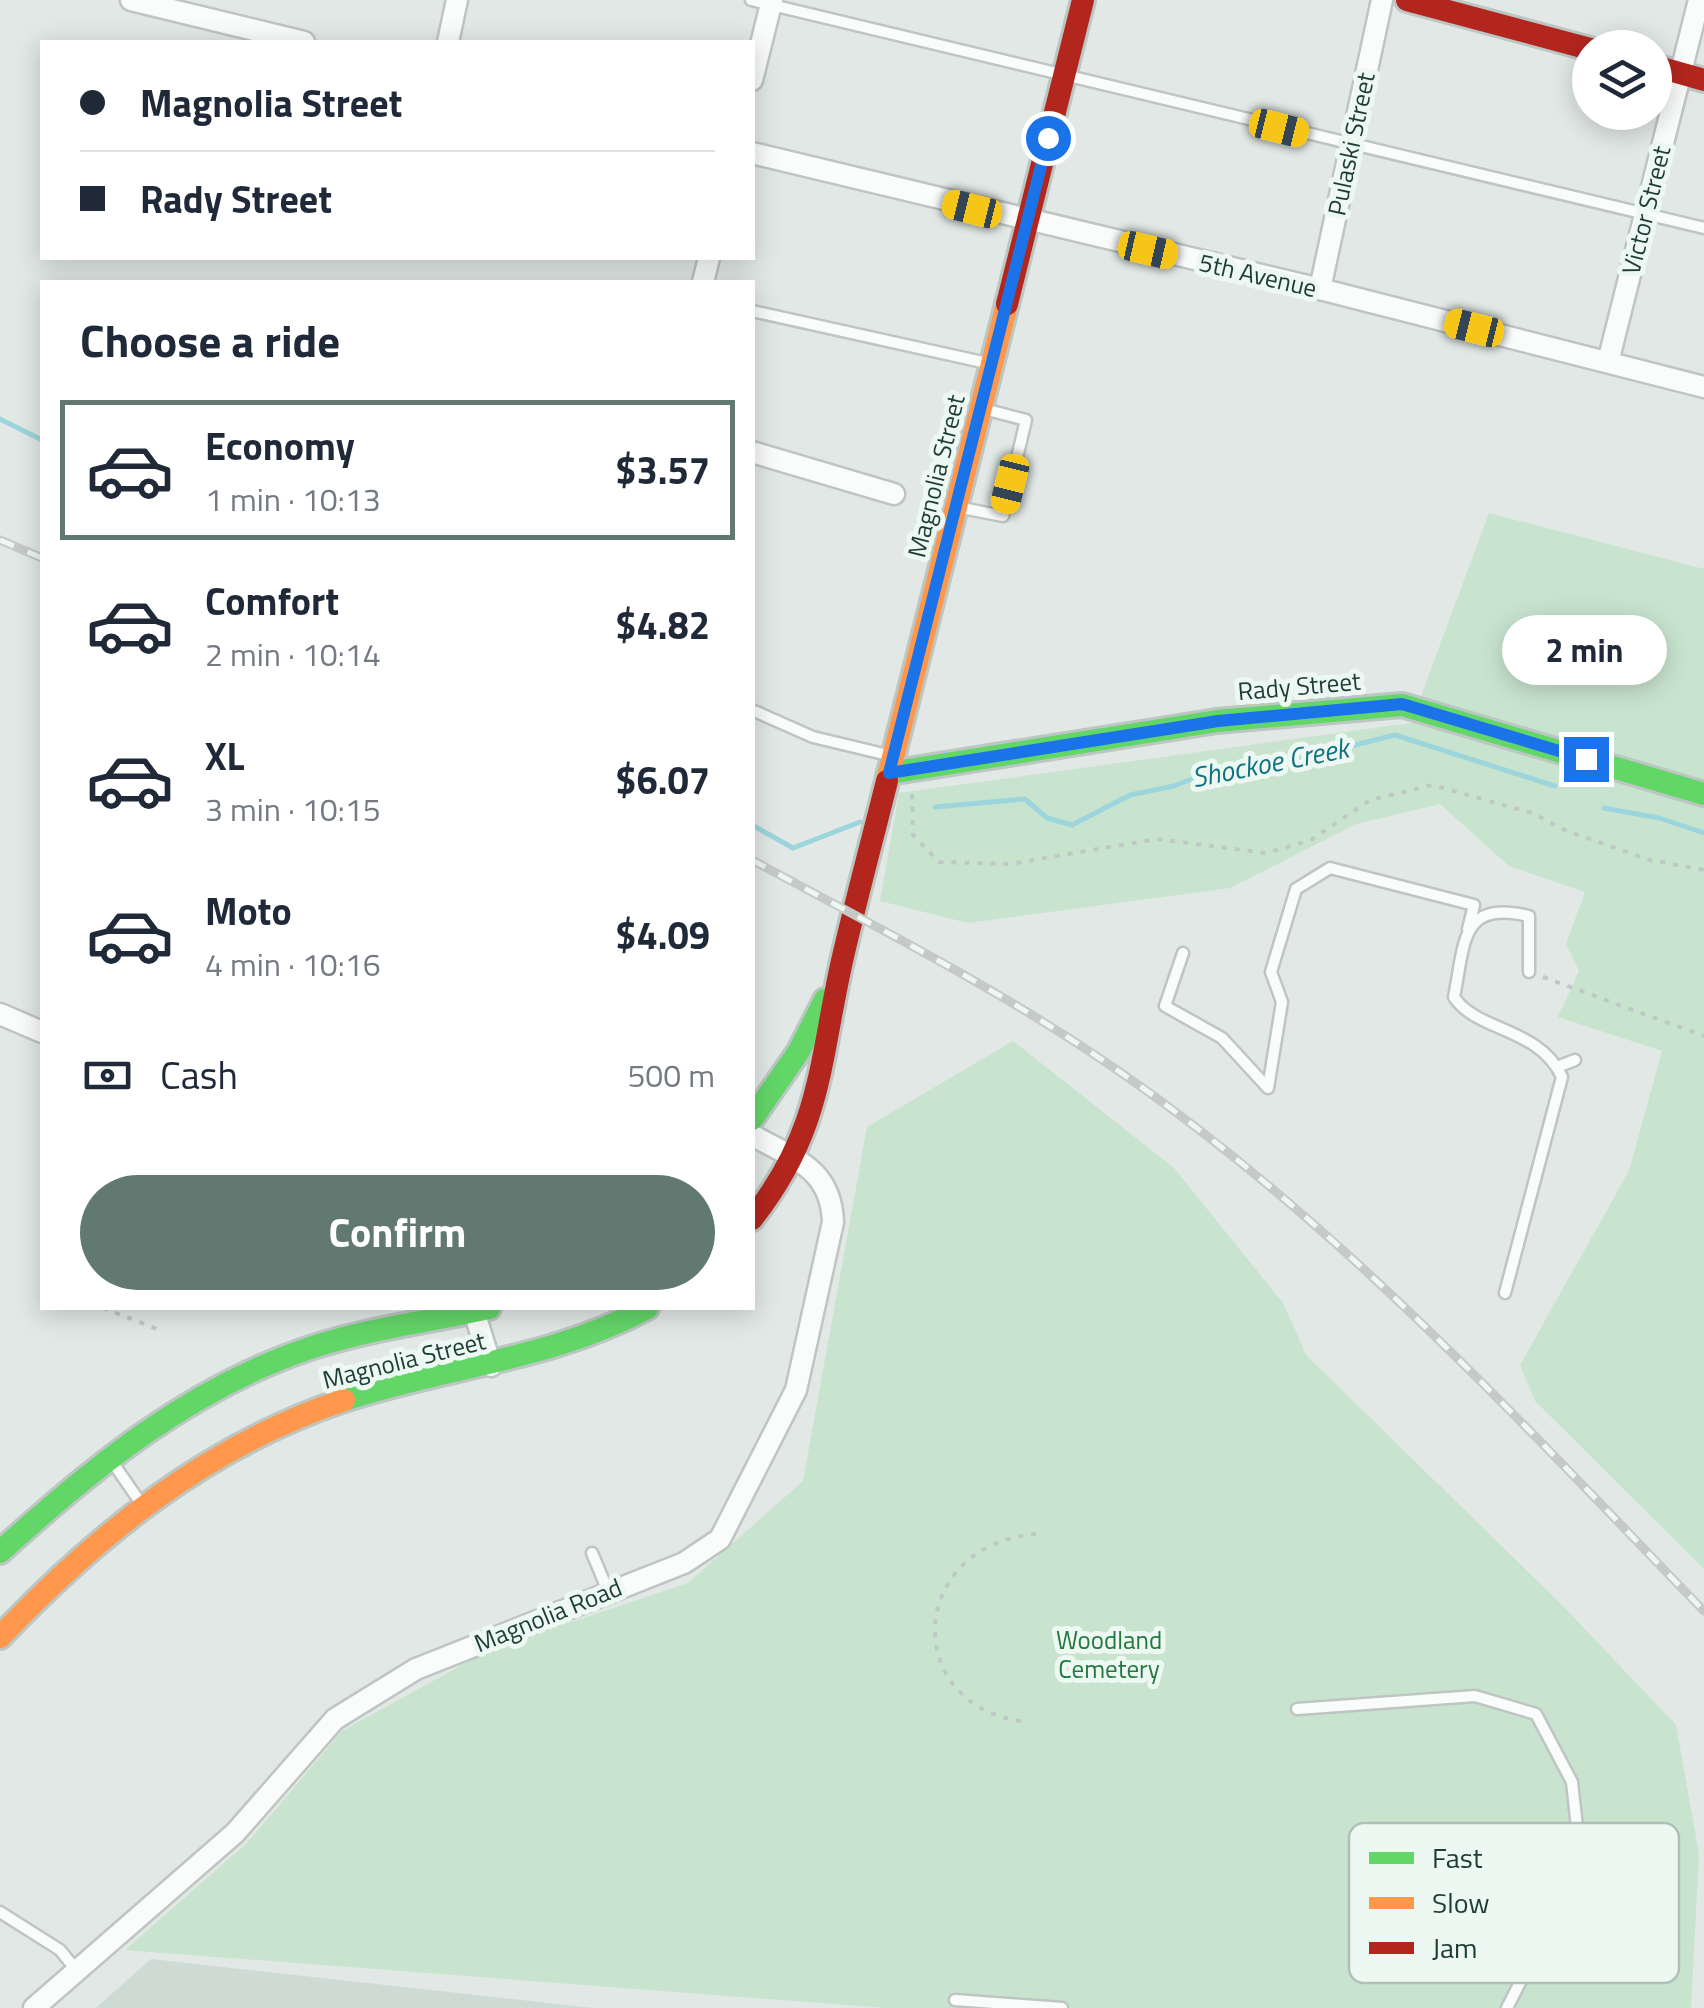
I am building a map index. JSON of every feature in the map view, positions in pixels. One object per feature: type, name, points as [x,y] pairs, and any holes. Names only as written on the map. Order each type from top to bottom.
[{"type":"main road","name":"Magnolia Street","points":[[755,1215],[796,1160],[811,1124],[841,965],[898,766],[956,507],[1082,0]]},
{"type":"main road","points":[[1407,0],[1572,44]]},
{"type":"main road","points":[[1672,71],[1704,80]]},
{"type":"main road","name":"Rady Street","points":[[898,766],[1218,721],[1402,704],[1704,794]]},
{"type":"main road","name":"Magnolia Street","points":[[755,1115],[812,1029],[841,965]]},
{"type":"main road","name":"Magnolia Street","points":[[0,1552],[110,1458],[188,1404],[277,1360],[336,1340],[474,1310]]},
{"type":"main road","name":"Magnolia Street","points":[[0,1638],[72,1566],[143,1507],[219,1456],[306,1414],[365,1393],[492,1366],[578,1342],[642,1310]]},
{"type":"street","points":[[448,40],[457,0]]},
{"type":"street","name":"Pulaski Street","points":[[1320,288],[1382,0]]},
{"type":"street","name":"Victor Street","points":[[1608,362],[1698,0]]},
{"type":"street","points":[[145,2],[296,40]]},
{"type":"street","points":[[755,62],[765,2]]},
{"type":"street","name":"5th Avenue","points":[[755,155],[1027,222],[1320,288],[1704,387]]},
{"type":"street","points":[[755,453],[894,494]]},
{"type":"street","points":[[0,1014],[40,1031]]},
{"type":"street","name":"Magnolia Road","points":[[34,2008],[235,1833],[335,1719],[416,1669],[684,1563],[720,1539],[796,1390],[833,1222],[828,1187],[796,1160],[755,1137]]},
{"type":"street","points":[[479,1310],[492,1366]]},
{"type":"lane","points":[[765,2],[1350,146],[1704,228]]},
{"type":"lane","points":[[755,312],[992,364]]},
{"type":"lane","points":[[956,507],[1002,516],[1026,420],[982,408]]},
{"type":"lane","points":[[755,711],[813,737],[898,766]]},
{"type":"lane","points":[[1183,953],[1165,1006],[1222,1038],[1268,1088],[1282,1002],[1272,972],[1296,889],[1330,868],[1385,879],[1474,905],[1454,997],[1466,1015],[1515,1032],[1557,1067],[1562,1077],[1505,1293]]},
{"type":"lane","points":[[1468,929],[1485,912],[1501,909],[1529,916],[1528,972]]},
{"type":"lane","points":[[1557,1067],[1576,1060]]},
{"type":"lane","points":[[110,1458],[143,1507]]},
{"type":"lane","points":[[592,1553],[608,1590]]},
{"type":"lane","points":[[1297,1709],[1475,1696],[1536,1714],[1572,1782],[1577,1823]]},
{"type":"lane","points":[[0,1912],[60,1950],[77,1971]]},
{"type":"lane","points":[[1507,2008],[1520,1983]]},
{"type":"lane","points":[[955,2000],[1062,2008]]},
{"type":"path","points":[[898,766],[914,835],[939,862],[1010,864],[1157,839],[1266,854],[1310,840],[1370,800],[1432,785],[1532,813],[1566,831],[1650,860],[1704,870]]},
{"type":"path","points":[[1528,972],[1704,1036]]},
{"type":"path","points":[[109,1310],[157,1328]]},
{"type":"path","points":[[132,1318],[135,1310]]},
{"type":"path","points":[[1021,1721],[999,1718],[969,1701],[945,1671],[934,1636],[934,1617],[946,1582],[969,1557],[1012,1536],[1036,1534]]},
{"type":"shaded area","points":[[151,1959],[593,2008],[96,2008]]},
{"type":"green space","points":[[1489,513],[1704,569],[1704,1569],[1535,1401],[1520,1365],[1629,1171],[1662,1051],[1558,1017],[1579,971],[1566,944],[1585,892],[1509,866],[1440,804],[1356,824],[1230,888],[968,923],[880,901],[899,793],[1411,723]]},
{"type":"green space","name":"Woodland Cemetery","points":[[1013,1041],[1174,1168],[1283,1303],[1306,1355],[1562,1605],[1676,1725],[1699,1854],[1691,2008],[887,2008],[125,1950],[247,1843],[342,1731],[491,1649],[688,1583],[803,1481],[867,1127]]},
{"type":"waterway","name":"Shockoe Creek","points":[[0,419],[40,439]]},
{"type":"waterway","name":"Shockoe Creek","points":[[935,807],[1025,799],[1047,818],[1072,825],[1130,795],[1174,786],[1219,768],[1275,765],[1395,735],[1555,786]]},
{"type":"waterway","name":"Shockoe Creek","points":[[1604,808],[1659,818],[1704,833]]},
{"type":"waterway","name":"Shockoe Creek","points":[[755,827],[793,848],[860,822]]},
{"type":"railway","points":[[0,540],[40,557]]},
{"type":"railway","points":[[755,862],[1031,1014],[1201,1131],[1278,1193],[1425,1327],[1704,1611]]},
{"type":"traffic: fast","points":[[889,773],[1217,721],[1402,705],[1704,794]]},
{"type":"traffic: fast","points":[[755,1115],[799,1051],[825,1000]]},
{"type":"traffic: fast","points":[[0,1552],[107,1461],[183,1408],[224,1385],[332,1341],[479,1310]]},
{"type":"traffic: fast","points":[[344,1400],[574,1340],[643,1310]]},
{"type":"traffic: slow","points":[[887,781],[1007,304]]},
{"type":"traffic: slow","points":[[0,1637],[76,1563],[157,1497],[246,1442],[344,1400]]},
{"type":"traffic: jam","points":[[1007,304],[1083,0]]},
{"type":"traffic: jam","points":[[1407,0],[1572,44]]},
{"type":"traffic: jam","points":[[1672,71],[1704,80]]},
{"type":"traffic: jam","points":[[755,1215],[792,1156],[815,1095],[842,961],[887,781]]},
{"type":"route","points":[[1048,138],[889,773],[1218,721],[1402,704],[1586,759]]}]
